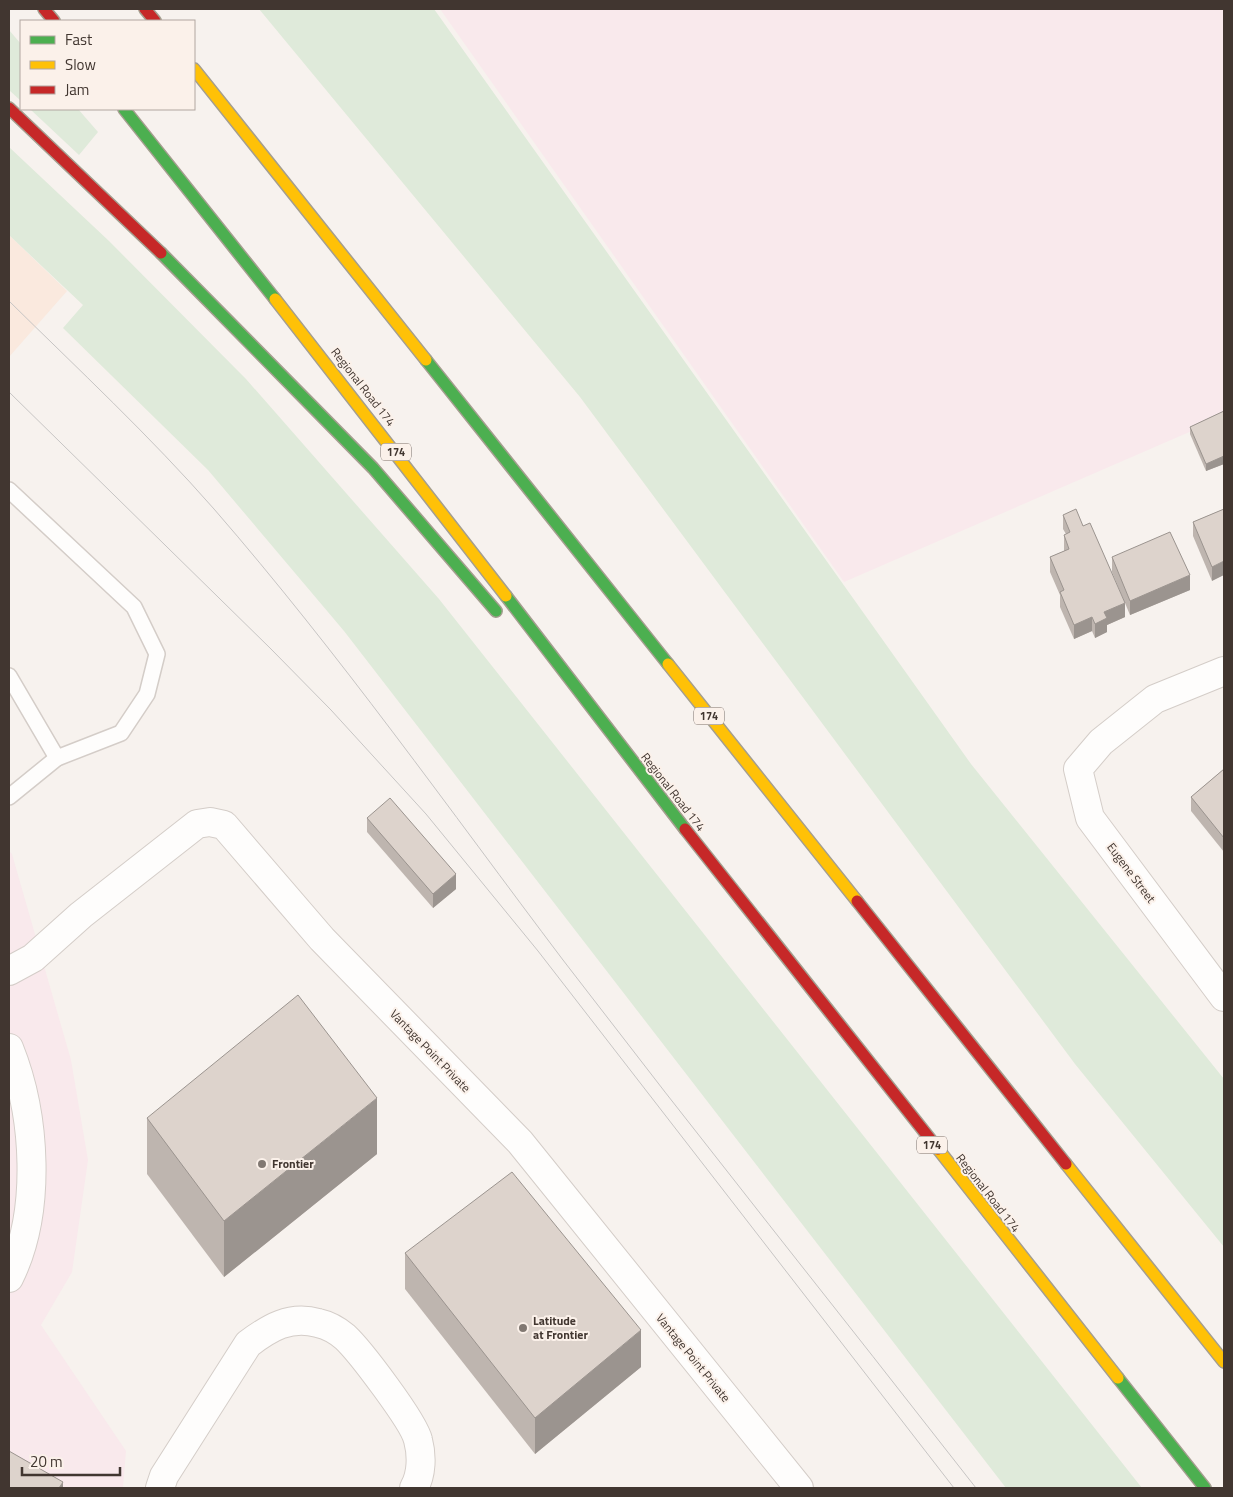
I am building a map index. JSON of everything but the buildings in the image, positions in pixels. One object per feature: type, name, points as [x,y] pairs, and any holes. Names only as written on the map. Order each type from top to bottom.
[{"type":"highway","points":[[44,9],[53,20]]},
{"type":"highway","points":[[145,9],[154,20]]},
{"type":"highway","name":"174","points":[[195,70],[1224,1362]]},
{"type":"highway","points":[[9,108],[173,263],[315,407],[356,450],[506,623]]},
{"type":"highway","name":"Regional Road 174","points":[[125,110],[349,391],[662,800],[1205,1488]]},
{"type":"highway","points":[[545,667],[662,800]]},
{"type":"street","name":"Eugene Street","points":[[1224,671],[1155,699],[1101,742],[1078,770],[1090,818],[1224,997]]},
{"type":"street","name":"Vantage Point Private","points":[[9,971],[33,958],[81,915],[197,824],[210,822],[224,824],[322,939],[520,1142],[799,1488]]},
{"type":"street","points":[[9,1048],[25,1095],[31,1156],[26,1226],[19,1258],[9,1278]]},
{"type":"street","points":[[160,1488],[164,1476],[248,1344],[268,1329],[283,1323],[301,1320],[318,1323],[344,1336],[356,1348],[407,1419],[418,1438],[421,1462],[414,1488]]},
{"type":"lane","points":[[9,490],[134,607],[157,654],[147,694],[121,733],[57,758],[9,796]]},
{"type":"lane","points":[[9,676],[57,758]]},
{"type":"shaded area","points":[[440,9],[1224,9],[1224,417],[844,582]]},
{"type":"shaded area","points":[[9,235],[67,291],[9,357]]},
{"type":"shaded area","points":[[9,851],[12,854],[71,1060],[88,1160],[72,1272],[41,1325],[126,1451],[123,1488],[9,1488]]},
{"type":"green space","points":[[259,9],[434,9],[971,764],[1224,1079],[1224,1247],[1075,1064],[580,397]]},
{"type":"green space","points":[[9,30],[20,43],[20,100],[9,90]]},
{"type":"green space","points":[[31,110],[79,110],[98,132],[79,155]]},
{"type":"green space","points":[[9,147],[109,241],[246,379],[439,599],[1142,1488],[1006,1488],[344,631],[208,470],[63,328],[83,305],[9,235]]},
{"type":"tram line","points":[[9,301],[165,455],[214,509],[305,619],[614,1027],[976,1488]]},
{"type":"tram line","points":[[9,392],[271,649],[331,710],[426,814],[538,951],[954,1488]]},
{"type":"traffic: fast","points":[[125,110],[275,299]]},
{"type":"traffic: fast","points":[[161,253],[373,468],[496,611]]},
{"type":"traffic: fast","points":[[426,360],[668,664]]},
{"type":"traffic: fast","points":[[506,596],[685,829]]},
{"type":"traffic: fast","points":[[1118,1378],[1205,1488]]},
{"type":"traffic: slow","points":[[195,70],[426,360]]},
{"type":"traffic: slow","points":[[275,299],[506,596]]},
{"type":"traffic: slow","points":[[668,664],[857,901]]},
{"type":"traffic: slow","points":[[938,1149],[1118,1378]]},
{"type":"traffic: slow","points":[[1066,1164],[1224,1362]]},
{"type":"traffic: jam","points":[[44,9],[53,20]]},
{"type":"traffic: jam","points":[[145,9],[154,20]]},
{"type":"traffic: jam","points":[[9,108],[161,253]]},
{"type":"traffic: jam","points":[[685,829],[938,1149]]},
{"type":"traffic: jam","points":[[857,901],[1066,1164]]},
{"type":"place","name":"Frontier","points":[[262,1164]]},
{"type":"place","name":"Latitude at Frontier","points":[[523,1328]]}]
